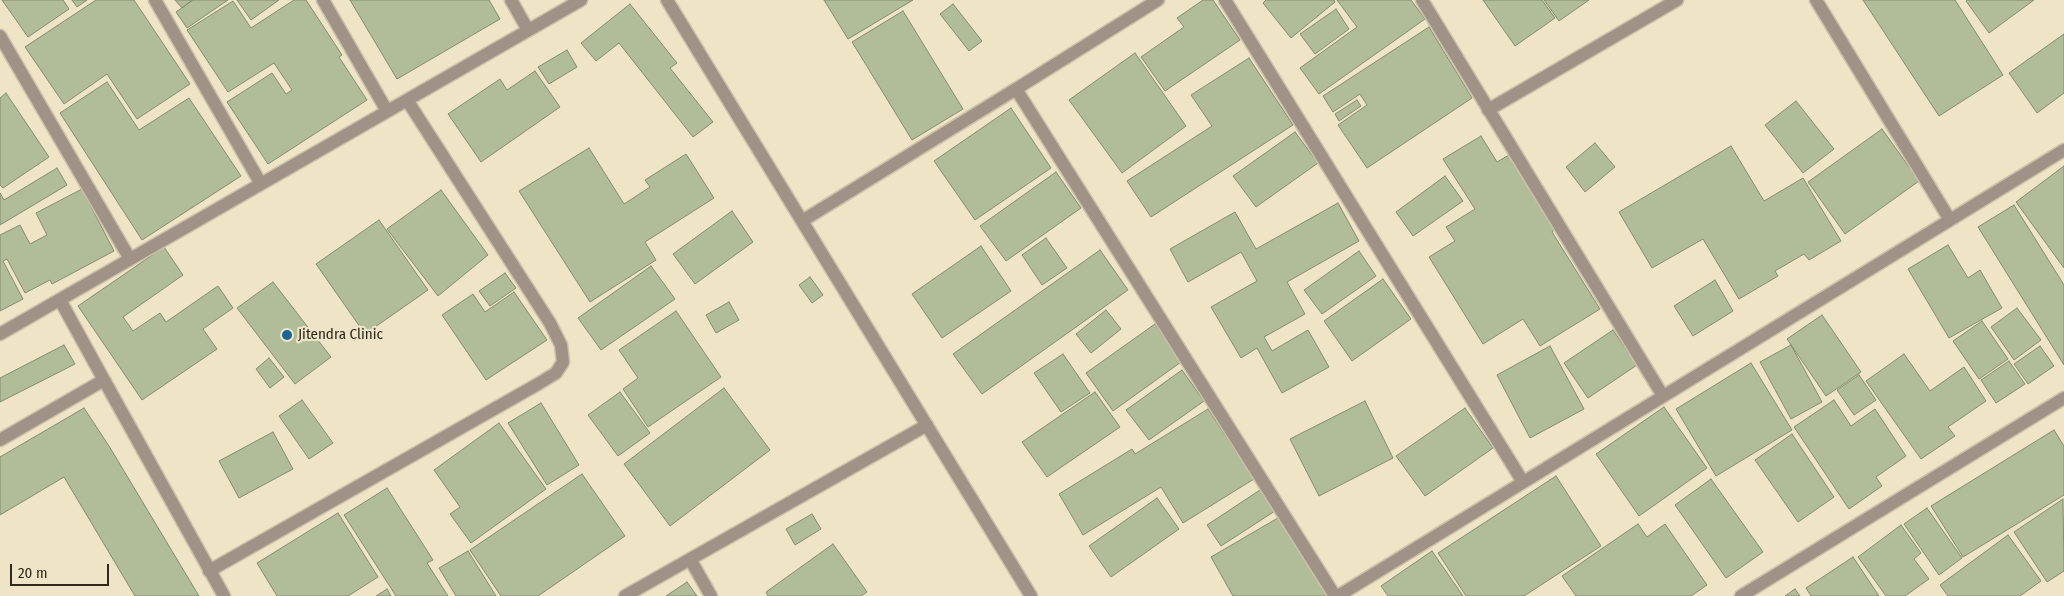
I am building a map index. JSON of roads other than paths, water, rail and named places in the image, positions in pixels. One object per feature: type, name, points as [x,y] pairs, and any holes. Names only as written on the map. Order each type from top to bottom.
[{"type":"street","points":[[155,0],[261,184]]},
{"type":"street","points":[[323,0],[387,112]]},
{"type":"street","points":[[511,0],[528,30]]},
{"type":"street","points":[[0,334],[581,0]]},
{"type":"street","points":[[667,0],[1031,596]]},
{"type":"street","points":[[802,221],[1158,0]]},
{"type":"street","points":[[1224,0],[1523,482]]},
{"type":"street","points":[[1422,0],[1663,396]]},
{"type":"street","points":[[1488,110],[1677,0]]},
{"type":"street","points":[[1816,0],[1950,220]]},
{"type":"street","points":[[0,36],[130,259]]},
{"type":"street","points":[[1016,89],[1336,596],[2064,150]]},
{"type":"street","points":[[209,570],[538,384],[556,373],[564,362],[560,345],[550,323],[406,100]]},
{"type":"street","points":[[60,300],[224,596]]},
{"type":"street","points":[[0,440],[104,380]]},
{"type":"street","points":[[1741,596],[2064,398]]},
{"type":"street","points":[[626,596],[927,425]]},
{"type":"street","points":[[690,559],[711,596]]},
{"type":"place","name":"Jitendra Clinic","points":[[287,335]]}]
